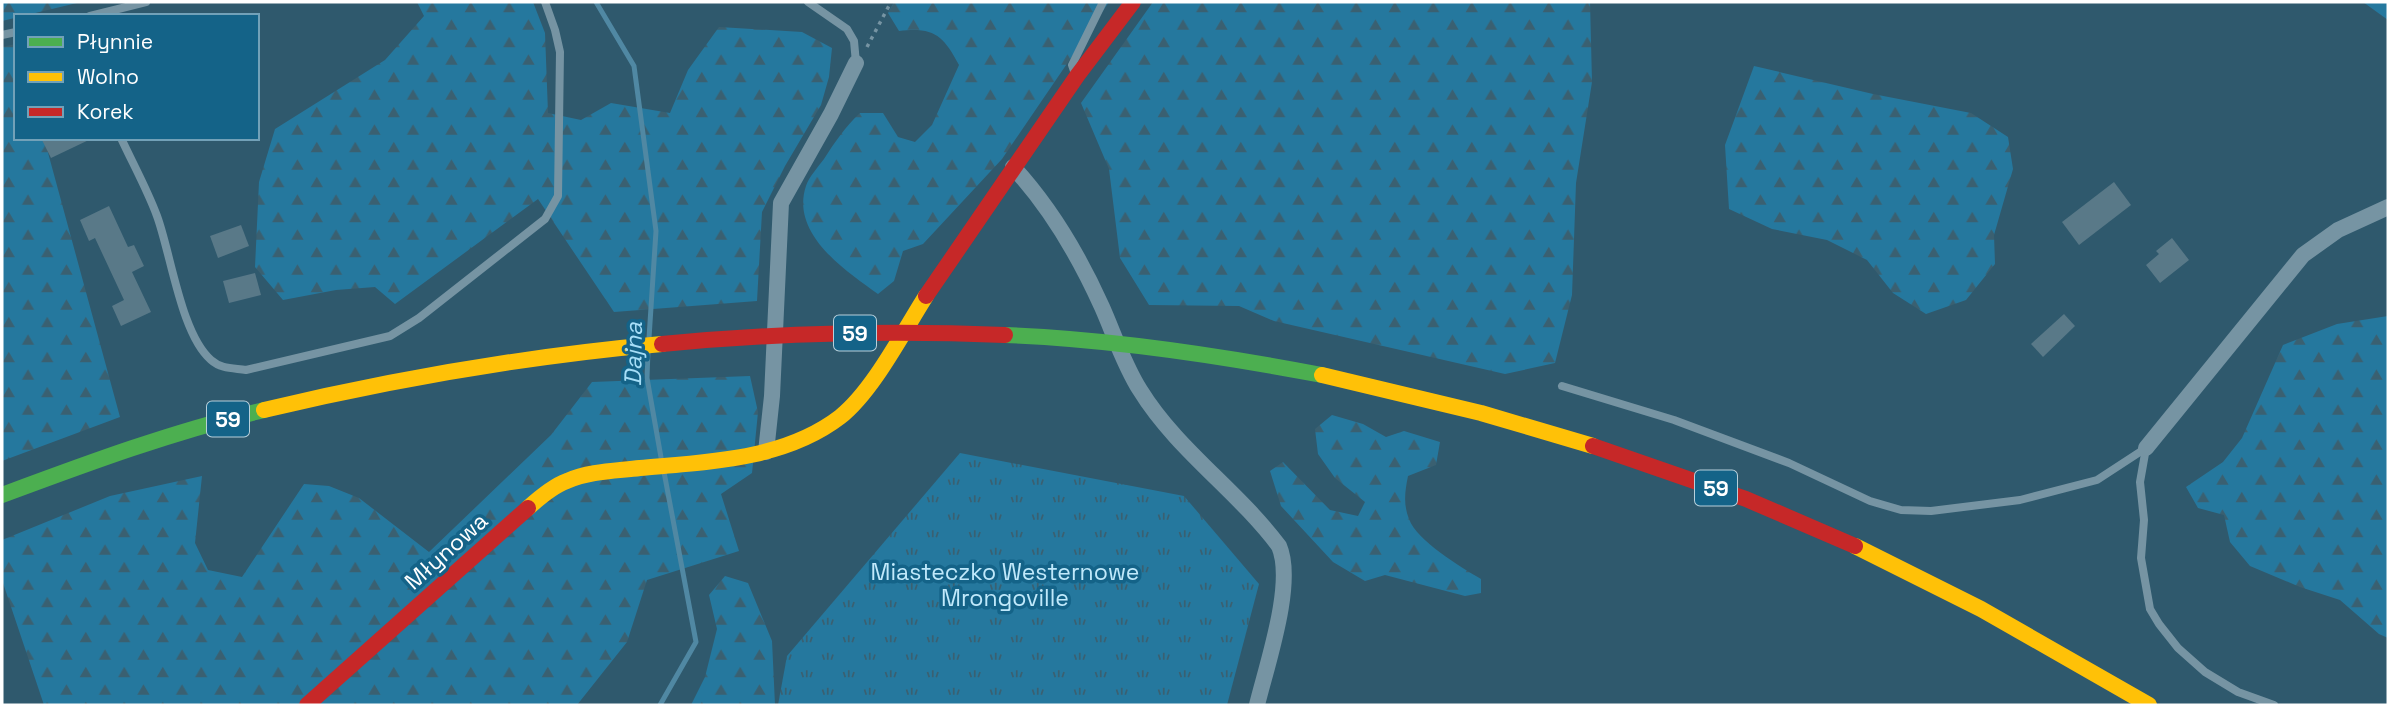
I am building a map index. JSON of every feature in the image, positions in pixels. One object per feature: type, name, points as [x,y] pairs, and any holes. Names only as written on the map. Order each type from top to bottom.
[{"type":"main road","points":[[766,452],[807,437],[840,417],[874,379],[944,267],[1077,76],[1133,2]]},
{"type":"main road","name":"59","points":[[2,495],[177,433],[340,391],[461,368],[612,347],[855,332],[958,334],[1128,344],[1249,362],[1384,388],[1583,442],[1690,478],[1760,505],[1941,587],[2149,705]]},
{"type":"main road","name":"Młynowa","points":[[307,705],[537,500],[565,481],[593,473],[693,463],[766,452]]},
{"type":"street","points":[[766,452],[772,396],[781,203],[856,63]]},
{"type":"street","points":[[1013,167],[1052,213],[1100,301],[1138,388],[1165,426],[1279,545],[1284,556],[1285,587],[1257,705]]},
{"type":"street","points":[[2146,448],[2303,255],[2338,230],[2388,207]]},
{"type":"lane","points":[[98,14],[146,2]]},
{"type":"lane","points":[[122,140],[156,212],[195,339],[210,359],[222,367],[246,370],[390,336],[419,318],[545,219],[558,196],[560,52],[545,2]]},
{"type":"lane","points":[[807,2],[847,29],[854,41],[856,63]]},
{"type":"lane","points":[[1077,76],[1072,72],[1072,65],[1103,2]]},
{"type":"lane","points":[[1562,386],[1674,420],[1789,463],[1870,501],[1901,510],[1931,511],[2020,500],[2097,480],[2146,448]]},
{"type":"lane","points":[[2146,448],[2140,482],[2144,520],[2141,558],[2150,609],[2178,648],[2205,672],[2238,692],[2274,705]]},
{"type":"path","points":[[856,63],[877,33],[891,2]]},
{"type":"green space","points":[[2,2],[81,2],[31,14],[14,14],[14,18],[2,21]]},
{"type":"green space","points":[[417,2],[533,2],[545,33],[548,113],[581,120],[611,103],[670,113],[688,70],[719,27],[802,32],[832,48],[829,77],[821,105],[762,212],[757,301],[614,312],[538,199],[395,304],[375,287],[336,290],[283,300],[255,267],[259,182],[275,129],[385,60],[424,16]]},
{"type":"green space","points":[[894,2],[1109,2],[1002,159],[923,244],[903,251],[894,281],[878,294],[824,249],[806,220],[803,203],[809,179],[860,113],[883,113],[898,137],[915,142],[932,125],[959,65],[948,46],[936,35],[921,30],[899,31],[888,13]]},
{"type":"green space","points":[[1153,2],[1590,2],[1592,82],[1576,183],[1572,295],[1555,363],[1505,374],[1274,321],[1239,306],[1149,305],[1120,258],[1109,169],[1081,103]]},
{"type":"green space","points":[[2363,2],[2388,2],[2388,20]]},
{"type":"green space","points":[[14,44],[14,140],[45,140],[120,417],[2,461],[2,47]]},
{"type":"green space","points":[[1754,66],[1873,94],[1971,113],[2008,137],[2013,169],[1994,235],[1995,264],[1966,300],[1926,314],[1893,293],[1867,260],[1827,240],[1772,229],[1729,209],[1725,145]]},
{"type":"green space","points":[[2388,316],[2388,638],[2379,634],[2340,600],[2250,566],[2230,542],[2224,515],[2198,508],[2186,487],[2223,462],[2242,438],[2283,345],[2337,324]]},
{"type":"green space","points":[[750,376],[758,412],[752,473],[721,494],[739,551],[647,580],[627,642],[577,705],[44,705],[2,580],[2,540],[110,496],[202,476],[195,543],[208,570],[242,577],[304,484],[329,486],[359,498],[429,552],[551,435],[592,382]]},
{"type":"green space","points":[[1332,415],[1363,424],[1386,437],[1404,431],[1440,442],[1436,465],[1408,476],[1405,498],[1407,513],[1421,536],[1452,561],[1481,579],[1481,593],[1465,596],[1385,575],[1365,581],[1333,562],[1281,506],[1270,471],[1283,462],[1330,510],[1358,516],[1365,502],[1335,478],[1318,454],[1315,429]]},
{"type":"green space","name":"Miasteczko Westernowe Mrongoville","points":[[960,453],[1184,496],[1259,584],[1227,705],[778,705],[787,656]]},
{"type":"green space","points":[[725,576],[748,583],[772,641],[775,705],[691,705],[705,677],[717,629],[709,595]]},
{"type":"building","points":[[42,140],[89,140],[51,158]]},
{"type":"building","points":[[2114,182],[2131,205],[2079,245],[2062,222]]},
{"type":"building","points":[[109,206],[128,247],[134,245],[144,266],[132,272],[151,312],[121,326],[112,306],[124,300],[95,238],[89,241],[80,220]]},
{"type":"building","points":[[241,225],[249,246],[218,258],[210,236]]},
{"type":"building","points":[[2172,238],[2189,260],[2160,283],[2146,265],[2159,254],[2156,251]]},
{"type":"building","points":[[255,273],[261,295],[229,303],[223,281]]},
{"type":"building","points":[[2064,314],[2075,326],[2043,357],[2031,344]]},
{"type":"waterway","name":"Dajna","points":[[596,2],[634,66],[656,231],[649,338]]},
{"type":"waterway","name":"Dajna","points":[[648,351],[647,378],[662,463]]},
{"type":"waterway","name":"Dajna","points":[[660,705],[696,642],[664,472]]},
{"type":"traffic: fast","points":[[1005,335],[1164,349],[1322,375]]},
{"type":"traffic: fast","points":[[2,495],[164,438],[264,410]]},
{"type":"traffic: slow","points":[[528,508],[557,486],[585,475],[718,461],[770,450],[818,431],[840,417],[864,392],[926,296]]},
{"type":"traffic: slow","points":[[264,410],[362,388],[462,370],[561,355],[662,344]]},
{"type":"traffic: slow","points":[[1322,375],[1481,413],[1593,446]]},
{"type":"traffic: slow","points":[[1855,546],[1981,609],[2149,705]]},
{"type":"traffic: jam","points":[[926,296],[1077,76],[1133,2]]},
{"type":"traffic: jam","points":[[662,344],[834,334],[1005,335]]},
{"type":"traffic: jam","points":[[1593,446],[1746,499],[1855,546]]},
{"type":"traffic: jam","points":[[307,705],[528,508]]}]
